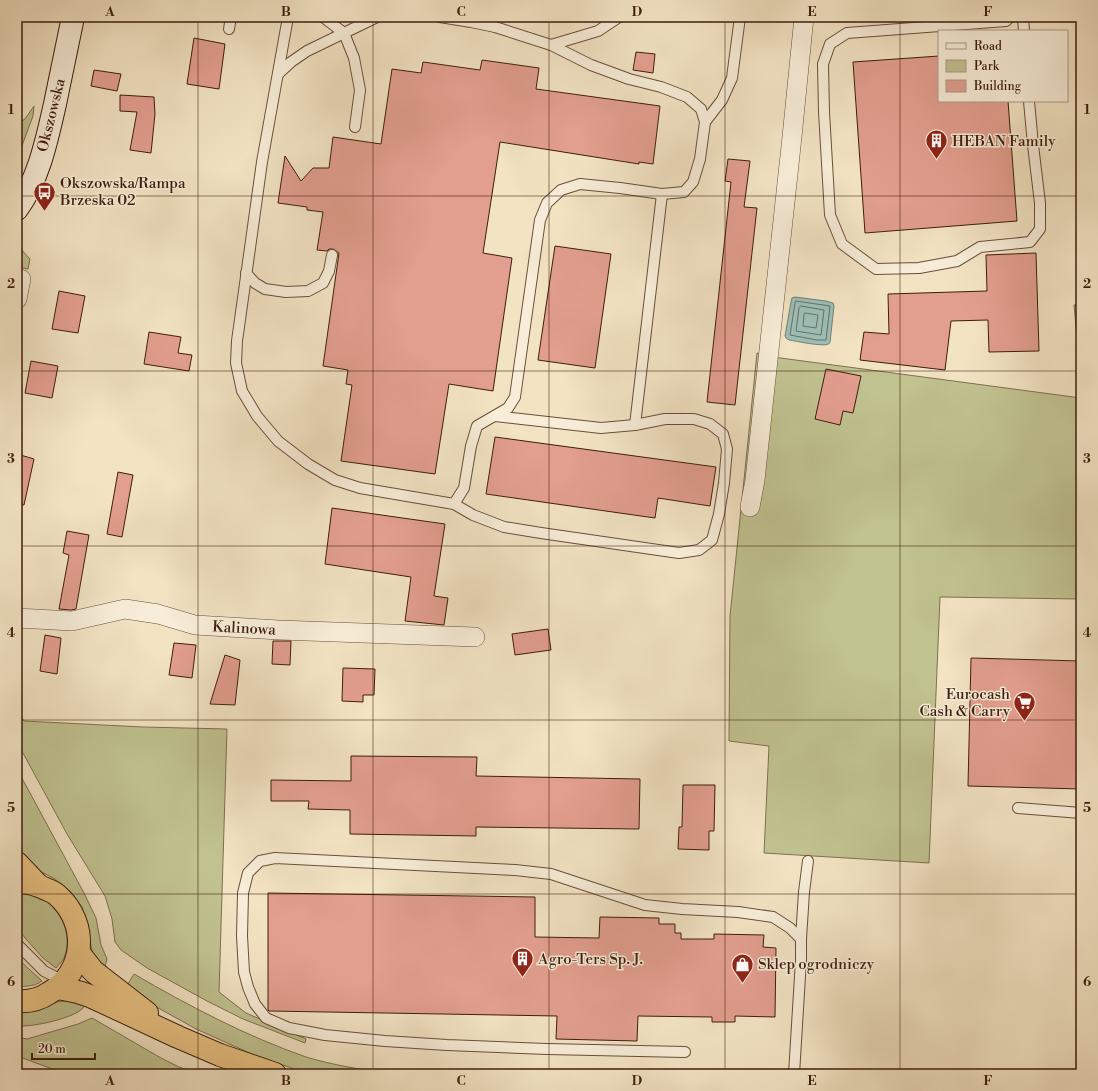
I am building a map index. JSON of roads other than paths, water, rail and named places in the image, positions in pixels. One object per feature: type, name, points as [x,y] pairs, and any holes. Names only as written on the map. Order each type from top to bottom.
[{"type":"highway","points":[[17,863],[27,883],[56,894],[71,910],[79,931],[79,953],[74,968],[61,985],[42,997],[24,1001],[17,1000]]},
{"type":"highway","points":[[79,953],[93,971],[178,1037]]},
{"type":"highway","points":[[61,985],[90,996],[220,1055],[275,1074]]},
{"type":"main road","name":"Okszowska","points":[[17,209],[35,176],[43,153],[52,120],[73,17]]},
{"type":"street","points":[[750,507],[755,480],[804,17]]},
{"type":"street","points":[[17,299],[21,278]]},
{"type":"street","name":"Kalinowa","points":[[17,618],[72,621],[125,609],[158,614],[195,625],[475,638]]},
{"type":"lane","points":[[229,29],[231,17]]},
{"type":"lane","points":[[288,17],[262,162],[237,341],[236,363],[242,391],[257,416],[278,441],[308,464],[335,480],[360,488],[454,504],[473,515],[504,527],[542,533],[679,553],[699,550],[712,540],[719,514],[727,449],[722,434],[710,424],[694,419],[665,419],[635,425],[601,428],[495,416]]},
{"type":"lane","points":[[323,17],[344,32],[354,58],[360,90],[355,127]]},
{"type":"lane","points":[[278,74],[291,62],[307,51],[377,17]]},
{"type":"lane","points":[[440,17],[495,27],[551,45],[591,65],[628,79],[661,86],[687,97],[701,109],[705,122],[700,159],[693,182],[684,192],[662,194],[580,184],[561,190],[547,203],[540,220],[515,397],[508,408],[477,426],[471,446],[464,488],[454,504]]},
{"type":"lane","points":[[551,45],[598,31],[619,17]]},
{"type":"lane","points":[[705,122],[722,100],[732,78],[740,17]]},
{"type":"lane","points":[[1010,17],[1006,21],[848,33],[830,44],[823,64],[824,112],[830,215],[842,244],[876,270],[919,268],[957,261],[980,247],[1030,242],[1040,229],[1040,203],[1033,145],[1030,102]]},
{"type":"lane","points":[[1023,17],[1024,30]]},
{"type":"lane","points":[[635,425],[662,194]]},
{"type":"lane","points":[[246,273],[255,283],[265,289],[286,292],[308,291],[323,283],[329,271],[332,255]]},
{"type":"lane","points":[[1018,808],[1081,813]]},
{"type":"lane","points":[[685,1052],[547,1049],[424,1044],[325,1035],[289,1028],[266,1018],[255,1004],[244,972],[242,936],[243,893],[248,873],[260,861],[275,858],[514,870],[551,874],[644,905],[738,912],[773,917],[790,928],[801,939]]},
{"type":"lane","points":[[794,1074],[804,892],[808,861]]},
{"type":"lane","points":[[17,944],[44,971],[61,985]]},
{"type":"water","points":[[795,297],[833,303],[834,306],[829,344],[815,344],[789,340],[786,338],[785,336],[791,302],[792,298]]},
{"type":"railway","points":[[17,1072],[25,1074]]},
{"type":"place","name":"HEBAN Family","points":[[936,160]]},
{"type":"place","name":"Okszowska/Rampa Brzeska 02","points":[[45,212]]},
{"type":"place","name":"Eurocash Cash & Carry","points":[[1025,722]]},
{"type":"place","name":"Agro-Ters Sp. J.","points":[[522,978]]},
{"type":"place","name":"Sklep ogrodniczy","points":[[742,984]]}]
